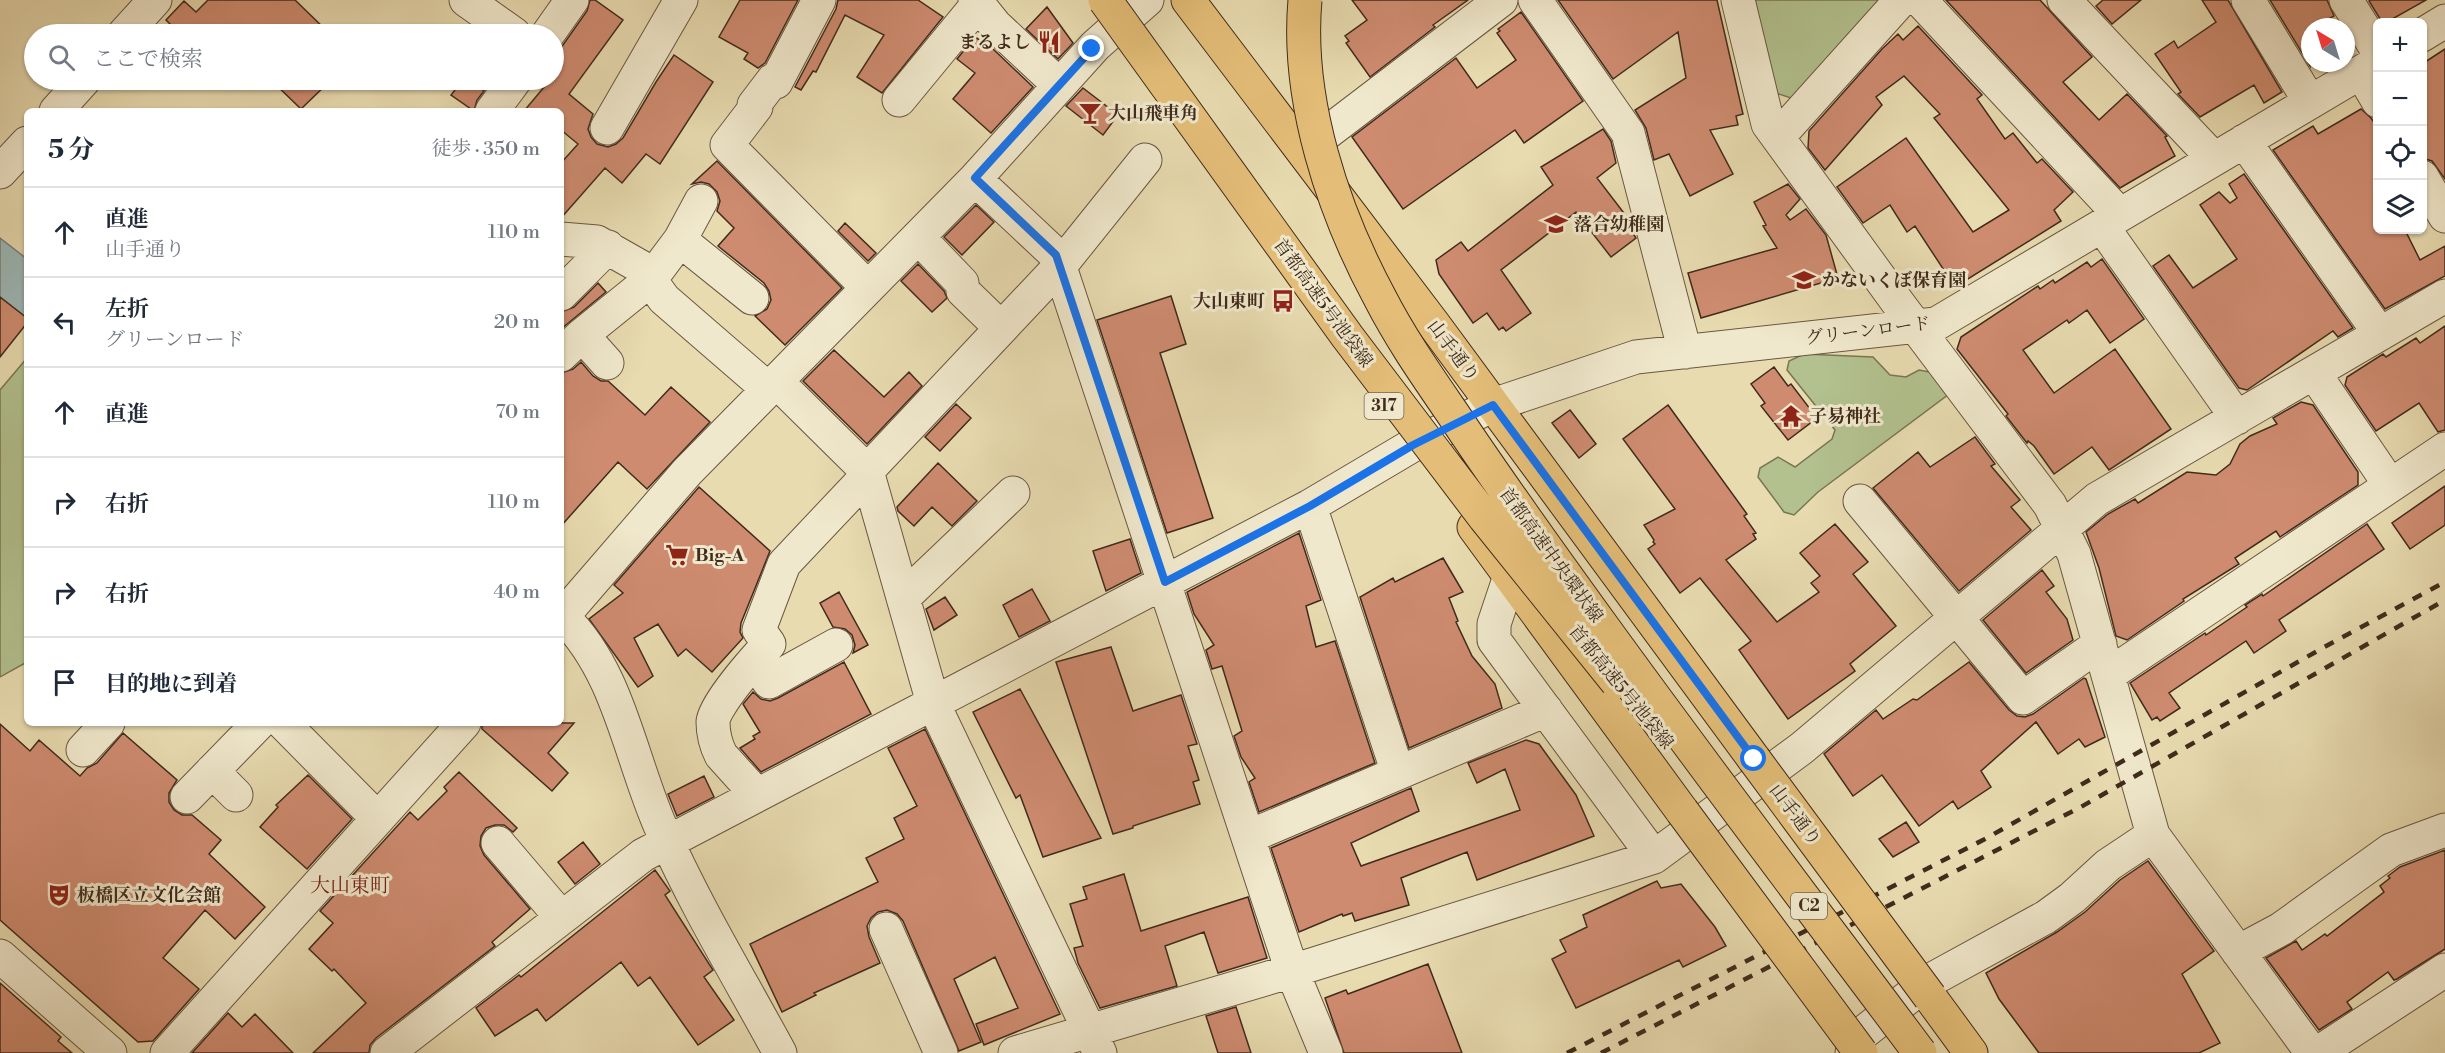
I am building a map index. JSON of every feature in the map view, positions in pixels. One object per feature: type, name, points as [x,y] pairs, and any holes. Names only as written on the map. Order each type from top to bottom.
[{"type":"main road","name":"317","points":[[1087,0],[1861,1053]]},
{"type":"main road","name":"首都高速5号池袋線","points":[[1105,0],[1354,345],[1485,518],[1692,763]]},
{"type":"main road","name":"首都高速5号池袋線","points":[[1113,0],[1351,334],[1692,763]]},
{"type":"main road","name":"山手通り","points":[[1188,0],[1493,405],[1971,1053]]},
{"type":"main road","name":"首都高速中央環状線","points":[[1299,0],[1299,68],[1307,122],[1339,226],[1373,302],[1429,395],[1692,763],[1904,1053]]},
{"type":"main road","name":"首都高速中央環状線","points":[[1305,0],[1305,68],[1313,121],[1346,224],[1379,298],[1494,476],[1692,763],[1920,1053]]},
{"type":"street","points":[[133,24],[155,0]]},
{"type":"street","points":[[466,0],[500,24]]},
{"type":"street","points":[[555,24],[573,0]]},
{"type":"street","points":[[606,128],[681,0]]},
{"type":"street","points":[[819,0],[776,82],[773,80],[766,88],[754,105],[756,107],[727,145],[868,288]]},
{"type":"street","points":[[780,1053],[668,842],[602,669],[584,638],[564,619],[687,472],[975,178],[1095,46],[1147,0]]},
{"type":"street","points":[[1535,0],[1628,133],[1685,352]]},
{"type":"street","points":[[1738,0],[1768,124],[2050,505],[2063,528],[2074,554],[2153,835],[2312,1053]]},
{"type":"street","points":[[1778,137],[1901,0]]},
{"type":"street","points":[[1920,0],[2111,220],[2237,418]]},
{"type":"street","points":[[2064,0],[2214,159]]},
{"type":"street","points":[[2248,0],[2310,102]]},
{"type":"street","points":[[2346,0],[2372,62]]},
{"type":"street","points":[[899,100],[976,2],[996,26],[1059,85]]},
{"type":"street","points":[[1303,151],[1494,2]]},
{"type":"street","name":"グリーンロード","points":[[387,1053],[643,855],[1310,506],[1413,445],[1493,405],[1636,357],[1936,324],[2310,102],[2372,62]]},
{"type":"street","points":[[59,108],[75,90]]},
{"type":"street","points":[[494,108],[508,90]]},
{"type":"street","points":[[2244,141],[2380,334]]},
{"type":"street","points":[[0,172],[24,146]]},
{"type":"street","points":[[757,795],[721,754],[717,746],[713,720],[734,686],[769,644],[759,630],[784,564],[1059,266],[1145,160]]},
{"type":"street","points":[[975,178],[1056,255],[1292,970],[1326,1053]]},
{"type":"street","points":[[2424,180],[2445,216]]},
{"type":"street","points":[[607,363],[572,345],[650,280],[681,240],[701,201]]},
{"type":"street","points":[[918,237],[962,283],[963,291],[1001,328]]},
{"type":"street","points":[[564,239],[597,242],[641,267],[664,299],[772,385],[868,473],[933,703],[1094,1042]]},
{"type":"street","points":[[681,240],[752,298]]},
{"type":"street","points":[[564,291],[608,248]]},
{"type":"street","points":[[1015,1053],[1094,1042],[1292,970],[1654,857],[1802,748],[2097,499],[2445,296]]},
{"type":"street","points":[[2314,373],[2390,485]]},
{"type":"street","points":[[1860,501],[2023,698],[2104,659],[2390,485],[2445,449]]},
{"type":"street","points":[[903,598],[1013,492]]},
{"type":"street","points":[[1310,506],[1398,773]]},
{"type":"street","points":[[1510,576],[1494,624],[1494,640],[1654,857]]},
{"type":"street","points":[[754,661],[769,681],[836,645]]},
{"type":"street","points":[[1248,837],[1546,710]]},
{"type":"street","points":[[83,750],[105,726]]},
{"type":"street","points":[[187,796],[256,726]]},
{"type":"street","points":[[286,726],[377,818]]},
{"type":"street","points":[[167,1053],[461,726]]},
{"type":"street","points":[[212,771],[236,795]]},
{"type":"street","points":[[2238,952],[2281,929],[2391,850],[2445,830]]},
{"type":"street","points":[[1852,1053],[1858,1035],[1929,981],[2046,916],[2072,898],[2108,865],[2153,835]]},
{"type":"street","points":[[498,843],[561,917]]},
{"type":"street","points":[[886,929],[941,1053]]},
{"type":"street","points":[[0,956],[110,1053]]},
{"type":"street","points":[[2318,1053],[2445,970]]},
{"type":"green space","points":[[1751,0],[1884,0],[1794,99],[1773,92]]},
{"type":"green space","points":[[1804,354],[1873,357],[1890,375],[1906,377],[1919,370],[1935,373],[1949,394],[1818,492],[1794,515],[1784,512],[1758,477],[1760,468],[1778,457],[1795,467],[1832,439],[1835,430],[1787,370],[1789,361]]},
{"type":"green space","points":[[24,362],[24,664],[0,677],[0,390]]},
{"type":"water","points":[[0,238],[24,257],[24,316],[0,297]]},
{"type":"building","points":[[208,0],[295,0],[320,24],[170,24],[166,20],[184,1],[196,12]]},
{"type":"building","points":[[590,0],[595,0],[623,20],[569,94],[593,114],[588,129],[597,144],[608,147],[623,138],[674,55],[713,82],[660,164],[646,154],[622,183],[605,168],[564,215],[564,160],[578,144],[564,132],[564,108],[527,108],[542,90],[564,90],[564,44],[587,11]]},
{"type":"building","points":[[740,0],[798,0],[765,63],[758,68],[744,59],[748,53],[719,37]]},
{"type":"building","points":[[838,0],[918,0],[943,17],[882,93],[857,77],[884,35],[845,15],[816,72],[813,71],[801,90],[795,87],[836,9]]},
{"type":"building","points":[[1352,0],[1468,0],[1433,25],[1435,27],[1370,77],[1346,43],[1349,41],[1345,36],[1367,20]]},
{"type":"building","points":[[1558,0],[1717,0],[1743,114],[1736,116],[1738,125],[1710,130],[1733,174],[1690,196],[1669,154],[1654,160],[1646,128],[1635,110],[1686,78],[1678,32],[1613,79]]},
{"type":"building","points":[[1946,0],[2040,0],[2092,57],[2063,82],[2099,120],[2127,94],[2167,136],[2165,137],[2175,156],[2120,188]]},
{"type":"building","points":[[2103,0],[2141,0],[2112,24],[2096,6]]},
{"type":"building","points":[[2202,0],[2228,0],[2282,92],[2264,103],[2254,85],[2200,117],[2178,94],[2181,92],[2155,54],[2174,41],[2178,48],[2216,22]]},
{"type":"building","points":[[2270,0],[2327,0],[2334,16],[2301,18],[2301,51]]},
{"type":"building","points":[[2426,0],[2394,18],[2380,18],[2369,1]]},
{"type":"building","points":[[1047,7],[1073,43],[1058,59],[1026,29]]},
{"type":"building","points":[[1521,12],[1583,101],[1524,143],[1515,130],[1403,209],[1352,137],[1456,58],[1477,88],[1516,60],[1497,33],[1500,31],[1498,29]]},
{"type":"building","points":[[1918,26],[1982,95],[1977,99],[2005,139],[2013,133],[2037,163],[2042,159],[2073,192],[2054,210],[2061,221],[1955,287],[1915,226],[1907,232],[1890,205],[1863,223],[1837,187],[1906,138],[1973,232],[2009,210],[1934,118],[1940,114],[1904,76],[1876,97],[1882,105],[1825,170],[1808,148],[1809,131],[1882,49],[1898,34],[1903,40]]},
{"type":"building","points":[[975,37],[992,48],[1033,87],[991,133],[953,99],[975,73],[957,59]]},
{"type":"building","points":[[2445,49],[2445,179],[2432,161],[2427,160],[2427,61]]},
{"type":"building","points":[[1083,88],[1118,115],[1103,135],[1066,106]]},
{"type":"building","points":[[281,90],[321,90],[302,108]]},
{"type":"building","points":[[455,90],[484,91],[477,100],[475,108],[470,108],[451,95]]},
{"type":"building","points":[[2361,109],[2371,118],[2373,121],[2373,234],[2407,234],[2420,260],[2445,246],[2445,276],[2385,309],[2273,150],[2313,126],[2318,134]]},
{"type":"building","points":[[1603,129],[1611,141],[1616,163],[1597,178],[1630,221],[1627,224],[1636,238],[1611,257],[1576,212],[1501,270],[1531,313],[1506,331],[1503,327],[1499,330],[1487,313],[1473,323],[1439,274],[1436,260],[1461,242],[1468,251],[1553,185],[1541,167]]},
{"type":"building","points":[[717,161],[842,288],[785,345],[755,316],[767,309],[771,300],[764,283],[718,246],[734,228],[717,211],[720,201],[717,192],[709,184],[701,182],[692,184]]},
{"type":"building","points":[[2244,174],[2353,328],[2338,337],[2333,331],[2247,390],[2239,388],[2153,266],[2169,255],[2193,288],[2237,259],[2200,205],[2219,192],[2230,203],[2237,198],[2229,184]]},
{"type":"building","points":[[1788,184],[1800,199],[1786,215],[1790,220],[1806,209],[1826,235],[1838,278],[1701,318],[1688,273],[1777,248],[1763,226],[1766,225],[1754,202]]},
{"type":"building","points":[[976,205],[994,222],[962,255],[944,237]]},
{"type":"building","points":[[845,223],[876,253],[868,261],[838,231]]},
{"type":"building","points":[[2102,259],[2144,319],[2110,343],[2087,310],[2069,323],[2067,320],[2023,350],[2054,393],[2115,349],[2171,429],[2109,470],[2092,447],[2054,474],[2034,446],[2028,441],[2027,443],[2006,416],[2008,414],[1957,349],[1961,337],[2038,286],[2040,289],[2053,280],[2055,283],[2087,262],[2091,267]]},
{"type":"building","points":[[918,264],[944,291],[947,298],[932,312],[901,281]]},
{"type":"building","points":[[598,283],[606,292],[564,327],[564,311],[574,307]]},
{"type":"building","points":[[1171,296],[1186,344],[1160,353],[1213,518],[1167,533],[1097,320]]},
{"type":"building","points":[[0,297],[24,316],[24,327],[0,357]]},
{"type":"building","points":[[2445,326],[2445,430],[2438,432],[2419,403],[2376,431],[2345,385],[2347,377],[2383,354],[2386,357],[2416,338],[2420,343]]},
{"type":"building","points":[[834,350],[884,397],[909,372],[922,386],[867,444],[803,381]]},
{"type":"building","points":[[581,362],[593,376],[601,381],[608,381],[645,415],[671,387],[710,422],[647,489],[618,462],[564,523],[564,372],[573,369]]},
{"type":"building","points":[[1774,367],[1788,386],[1791,384],[1817,418],[1788,440],[1761,406],[1765,403],[1751,384]]},
{"type":"building","points":[[2301,402],[2313,405],[2358,472],[2358,485],[2280,537],[2276,531],[2235,558],[2239,564],[2183,599],[2184,601],[2127,640],[2116,636],[2099,568],[2086,532],[2108,514],[2135,499],[2138,503],[2187,472],[2216,475],[2230,464],[2240,444],[2250,436],[2277,424],[2273,418]]},
{"type":"building","points":[[956,404],[971,418],[940,451],[925,437]]},
{"type":"building","points":[[1668,405],[1747,514],[1744,516],[1756,533],[1753,534],[1756,539],[1726,560],[1777,622],[1819,592],[1811,583],[1820,576],[1800,553],[1835,524],[1868,562],[1853,574],[1896,626],[1850,664],[1855,671],[1788,719],[1739,650],[1751,641],[1700,578],[1680,593],[1648,549],[1655,544],[1644,525],[1675,509],[1623,439]]},
{"type":"building","points":[[1570,410],[1596,444],[1579,458],[1552,423]]},
{"type":"building","points":[[1975,437],[1995,464],[1991,466],[2020,500],[2011,507],[2031,530],[1959,591],[1873,488],[1918,452],[1930,467]]},
{"type":"building","points":[[938,463],[977,501],[952,526],[932,507],[914,526],[898,511],[897,507]]},
{"type":"building","points":[[2445,486],[2445,525],[2410,549],[2392,523]]},
{"type":"building","points":[[699,487],[770,551],[741,623],[740,632],[743,638],[712,672],[686,649],[678,656],[658,624],[634,638],[653,676],[638,687],[589,619],[623,593],[614,585]]},
{"type":"building","points":[[2367,524],[2384,549],[2279,620],[2286,631],[2254,653],[2246,641],[2169,693],[2180,708],[2160,721],[2157,717],[2152,720],[2130,683],[2205,633],[2206,635],[2247,607],[2245,605],[2262,594],[2263,596]]},
{"type":"building","points":[[1299,533],[1321,600],[1306,606],[1316,647],[1335,641],[1375,763],[1259,812],[1249,782],[1255,778],[1241,757],[1234,736],[1242,731],[1222,666],[1212,669],[1206,650],[1214,645],[1194,614],[1187,592]]},
{"type":"building","points":[[1130,539],[1141,573],[1106,591],[1093,551]]},
{"type":"building","points":[[1443,558],[1463,592],[1449,598],[1458,621],[1456,622],[1472,656],[1495,684],[1502,708],[1409,748],[1360,597],[1393,578],[1395,582]]},
{"type":"building","points":[[2042,570],[2054,586],[2046,592],[2067,619],[2073,640],[2026,673],[1983,620]]},
{"type":"building","points":[[1032,589],[1050,621],[1019,637],[1003,605]]},
{"type":"building","points":[[839,592],[868,645],[853,653],[855,645],[852,635],[845,629],[833,627],[820,603]]},
{"type":"building","points":[[945,597],[957,615],[934,630],[926,609]]},
{"type":"building","points":[[1111,647],[1133,711],[1181,695],[1197,744],[1188,746],[1199,780],[1193,782],[1200,804],[1113,834],[1056,662]]},
{"type":"building","points":[[844,662],[871,714],[761,772],[740,748],[755,739],[753,736],[760,732],[743,704],[753,692],[761,699],[770,701],[778,698]]},
{"type":"building","points":[[1969,662],[2009,710],[2017,716],[2025,717],[2033,714],[2084,678],[2086,679],[2105,737],[2085,747],[2079,739],[2058,754],[2036,722],[1981,771],[1991,787],[1958,809],[1953,801],[1919,826],[1882,775],[1853,796],[1824,754],[1876,710],[1883,719],[1913,699],[1917,700]]},
{"type":"building","points":[[1020,689],[1101,838],[1043,857],[1020,795],[1016,798],[973,712]]},
{"type":"building","points":[[564,723],[574,723],[548,753],[568,773],[552,791],[482,729],[482,726],[564,726]]},
{"type":"building","points":[[0,724],[30,751],[39,740],[80,776],[87,768],[97,763],[123,733],[177,780],[169,793],[169,802],[174,810],[182,815],[192,815],[221,840],[209,854],[265,907],[235,939],[205,910],[163,958],[199,989],[153,1041],[138,1042],[0,920]]},
{"type":"building","points":[[925,729],[1060,1014],[984,1045],[976,1024],[1018,1008],[995,957],[954,979],[981,1042],[959,1051],[903,921],[897,914],[887,910],[878,912],[867,926],[880,963],[814,993],[816,995],[782,1012],[750,944],[878,882],[866,858],[904,839],[894,818],[917,806],[888,748]]},
{"type":"building","points":[[1526,740],[1539,744],[1576,795],[1594,836],[1477,880],[1467,852],[1401,878],[1409,905],[1355,921],[1352,913],[1343,916],[1342,914],[1299,932],[1271,848],[1411,788],[1419,811],[1351,843],[1361,866],[1520,810],[1505,769],[1477,783],[1468,763]]},
{"type":"building","points":[[459,772],[517,828],[513,832],[504,825],[486,828],[481,836],[480,846],[484,855],[530,909],[492,942],[495,946],[376,1038],[370,1045],[369,1053],[313,1053],[366,1003],[334,969],[332,971],[309,949],[333,923],[320,911],[410,812],[418,820],[447,791],[444,787]]},
{"type":"building","points":[[308,775],[352,819],[307,869],[260,827],[278,807],[276,805]]},
{"type":"building","points":[[704,776],[714,797],[677,816],[668,794]]},
{"type":"building","points":[[1906,822],[1919,842],[1893,857],[1879,839]]},
{"type":"building","points":[[583,842],[600,864],[575,884],[558,862]]},
{"type":"building","points":[[2445,850],[2445,949],[2397,979],[2394,980],[2388,972],[2347,1002],[2352,1009],[2319,1030],[2266,958],[2296,941],[2302,950],[2325,934],[2327,936],[2384,892],[2380,886],[2400,867]]},
{"type":"building","points":[[2148,861],[2214,951],[2182,974],[2220,1043],[2199,1053],[2039,1053],[1999,999],[1986,973],[2057,932],[2085,912],[2120,880]]},
{"type":"building","points":[[655,870],[670,891],[665,895],[713,970],[704,977],[734,1020],[698,1045],[650,977],[638,986],[621,962],[546,1021],[537,1009],[495,1036],[476,1008],[519,975],[521,977]]},
{"type":"building","points":[[1124,874],[1141,931],[1248,897],[1267,958],[1218,973],[1204,932],[1165,946],[1177,986],[1100,1008],[1078,963],[1074,948],[1083,946],[1070,904],[1087,899],[1083,887]]},
{"type":"building","points":[[1657,881],[1661,888],[1681,884],[1715,927],[1726,946],[1683,967],[1679,960],[1576,1008],[1552,959],[1566,952],[1560,940],[1587,927],[1583,915]]},
{"type":"building","points":[[1428,964],[1462,1053],[1344,1053],[1325,998],[1346,990],[1348,994]]},
{"type":"building","points":[[0,983],[61,1037],[58,1041],[72,1053],[0,1053]]},
{"type":"building","points":[[1236,1007],[1251,1053],[1218,1053],[1206,1016]]},
{"type":"building","points":[[228,1013],[242,1027],[255,1014],[293,1053],[192,1053]]},
{"type":"railway","points":[[1567,1053],[1985,839],[2328,645],[2445,582]]},
{"type":"railway","points":[[1601,1053],[2079,808],[2445,600]]},
{"type":"place","name":"まるよし","points":[[1049,42]]},
{"type":"place","name":"大山飛車角","points":[[1090,113]]},
{"type":"place","name":"落合幼稚園","points":[[1556,224]]},
{"type":"place","name":"かないくぼ保育園","points":[[1804,280]]},
{"type":"place","name":"大山東町","points":[[1283,301]]},
{"type":"place","name":"子易神社","points":[[1791,416]]},
{"type":"place","name":"Big-A","points":[[677,555]]},
{"type":"place","name":"板橋区立文化会館","points":[[59,895]]},
{"type":"district","name":"大山東町","points":[[350,886]]},
{"type":"route","points":[[1092,49],[975,178],[1056,255],[1165,582],[1310,506],[1413,445],[1493,405],[1754,759]]}]
